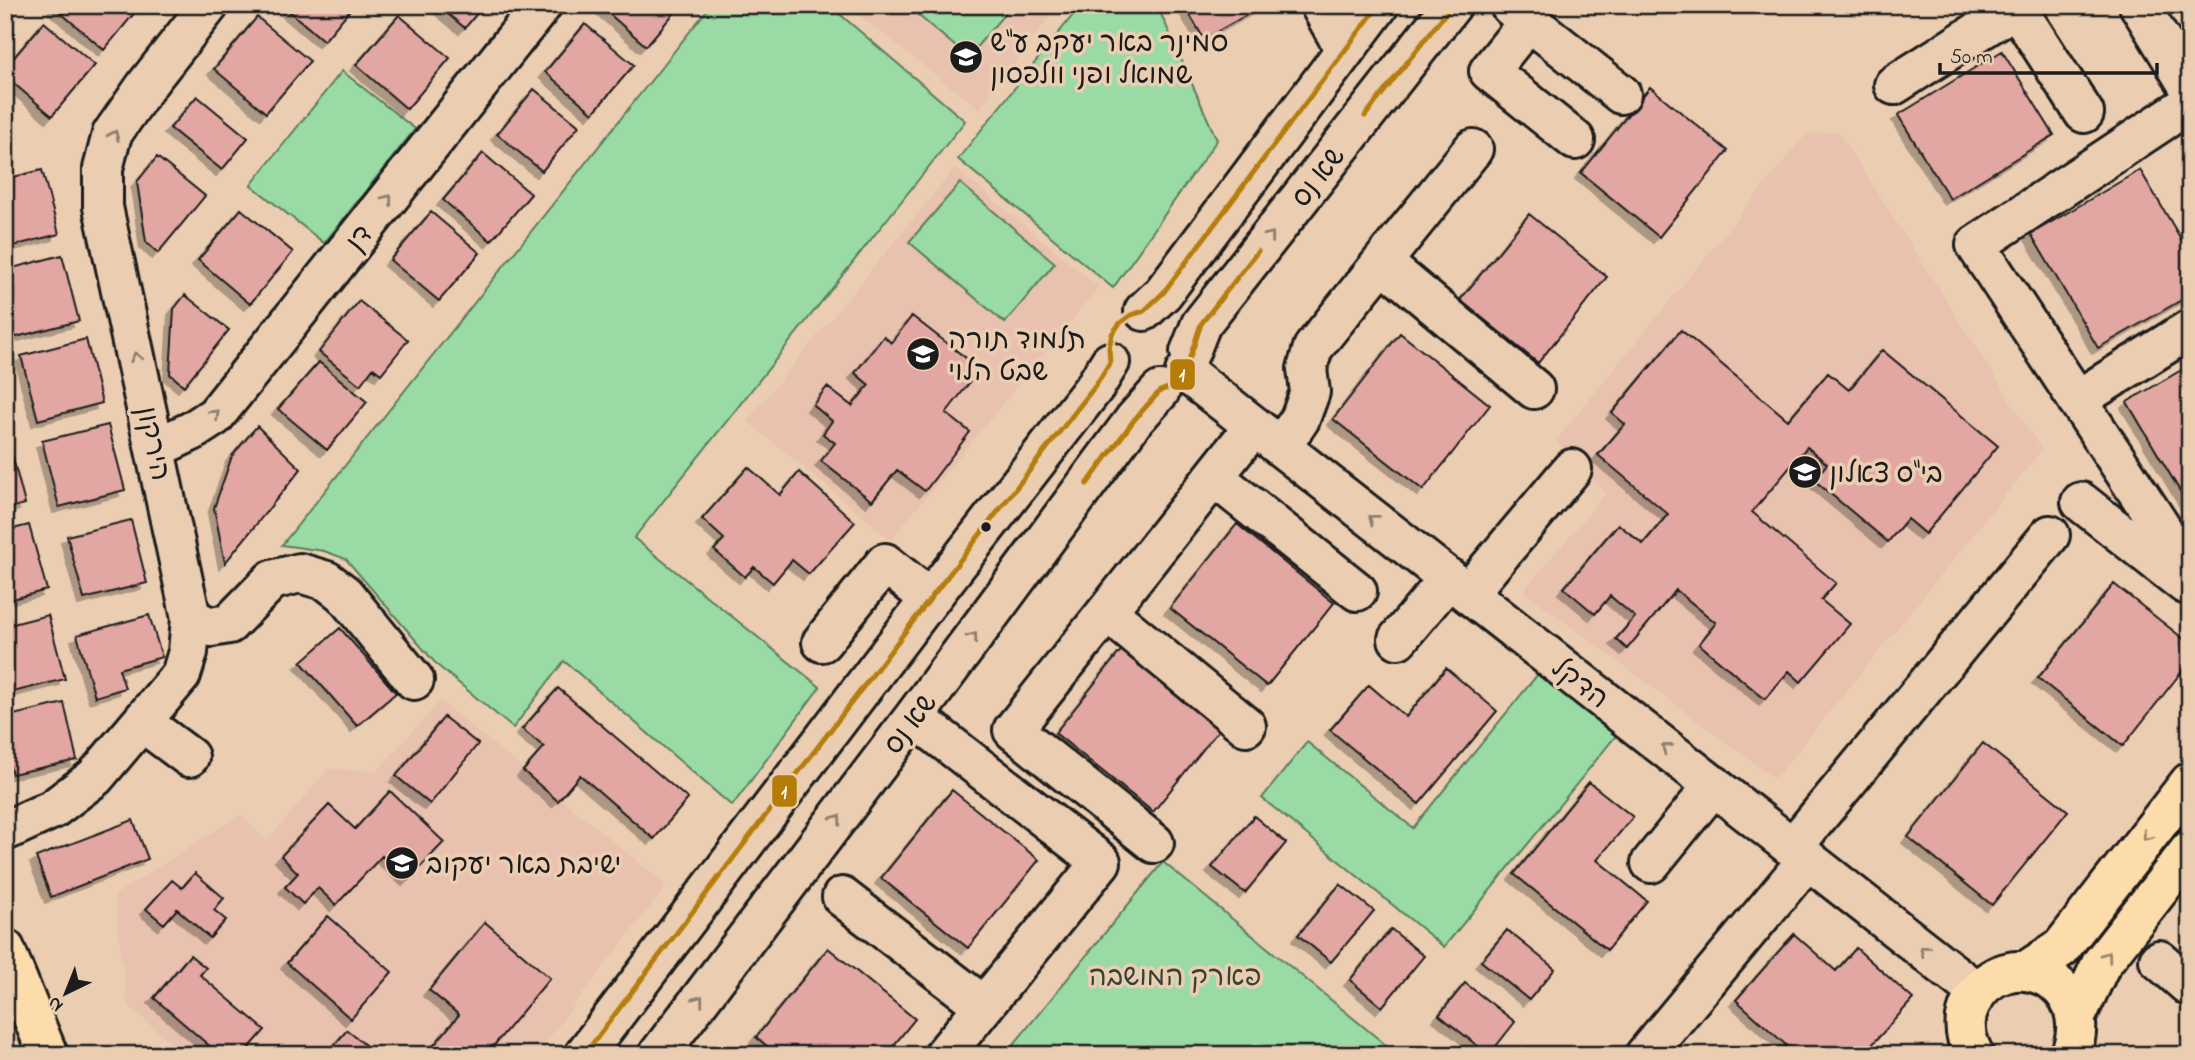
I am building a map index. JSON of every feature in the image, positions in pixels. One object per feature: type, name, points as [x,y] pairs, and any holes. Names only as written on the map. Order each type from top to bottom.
[{"type":"main road","points":[[2026,971],[2061,948],[2190,782]]},
{"type":"main road","points":[[2072,1045],[2101,964],[2190,850]]},
{"type":"main road","points":[[5,948],[48,1055]]},
{"type":"main road","points":[[1967,1051],[1965,1025],[1969,1007],[1977,992],[1991,980],[2008,972],[2026,971],[2043,975],[2059,985],[2070,999],[2072,1045]]},
{"type":"street","name":"הירקון","points":[[5,831],[53,809],[95,777],[181,675],[188,652],[191,618],[103,207],[103,169],[111,134],[209,5]]},
{"type":"street","name":"דן","points":[[156,448],[192,431],[215,416],[542,5]]},
{"type":"street","points":[[1320,5],[1345,50]]},
{"type":"street","name":"שא נס","points":[[1144,311],[1163,293],[1379,5]]},
{"type":"street","name":"שא נס","points":[[658,1055],[1126,431],[1179,372],[1201,324],[1452,5]]},
{"type":"street","points":[[2139,5],[2190,88]]},
{"type":"street","points":[[1894,85],[2018,6],[2084,113]]},
{"type":"street","points":[[1575,140],[1489,71],[1519,13],[1621,94]]},
{"type":"street","points":[[2190,103],[1976,245],[2190,572]]},
{"type":"street","points":[[1154,843],[1013,730],[1214,477],[1267,437],[1300,419],[1310,392],[1307,369],[1313,348],[1473,149]]},
{"type":"street","points":[[1382,262],[1534,389]]},
{"type":"street","points":[[1144,311],[1171,317],[1188,339],[1179,372],[1147,393],[1124,383],[1115,374],[1110,362],[1112,334],[1120,323],[1131,315],[1144,311]]},
{"type":"street","points":[[2077,400],[2190,328]]},
{"type":"street","name":"שא נס","points":[[584,1055],[930,598],[1096,385],[1110,362]]},
{"type":"street","name":"הדקל","points":[[1179,372],[1267,437],[1977,992]]},
{"type":"street","points":[[1398,639],[1458,586],[1572,469]]},
{"type":"street","points":[[1214,477],[1357,591]]},
{"type":"street","points":[[2081,502],[2190,587]]},
{"type":"street","points":[[1644,1055],[2050,535]]},
{"type":"street","points":[[822,642],[885,563],[930,598]]},
{"type":"street","points":[[191,618],[211,627],[229,624],[272,580],[300,573],[327,580],[344,594],[414,680]]},
{"type":"street","points":[[1107,612],[1246,726]]},
{"type":"street","points":[[914,717],[1101,862],[944,1055]]},
{"type":"street","points":[[142,722],[189,757]]},
{"type":"street","points":[[1651,863],[1714,785]]},
{"type":"street","points":[[842,897],[984,1006]]},
{"type":"street","points":[[2159,960],[2190,986]]},
{"type":"shaded area","points":[[5,5],[27,5],[5,34]]},
{"type":"shaded area","name":"סמינר באר יעקב ע\"ש שמואל ופני וולפסון","points":[[846,5],[1059,5],[979,109]]},
{"type":"shaded area","name":"בי\"ס צאלון","points":[[1838,131],[2042,450],[1775,779],[1523,591],[1606,493],[1555,441],[1806,134]]},
{"type":"shaded area","name":"תלמוד תורה שבט הלוי","points":[[955,168],[1099,287],[891,540],[747,421]]},
{"type":"shaded area","name":"ישיבת באר יעקוב","points":[[440,701],[667,885],[536,1055],[183,1055],[127,1004],[114,895],[241,814],[267,841],[328,769],[377,771]]},
{"type":"green space","points":[[711,5],[829,5],[965,121],[634,538],[820,687],[732,806],[564,661],[513,728],[437,665],[346,559],[324,551],[282,545]]},
{"type":"green space","points":[[906,5],[1012,5],[968,57]]},
{"type":"green space","points":[[1081,5],[1157,5],[1217,140],[1113,288],[958,159]]},
{"type":"green space","points":[[342,71],[415,129],[324,243],[251,185]]},
{"type":"green space","points":[[960,183],[1055,263],[1005,323],[909,242]]},
{"type":"green space","points":[[1542,669],[1619,732],[1444,947],[1262,798],[1307,742],[1413,828]]},
{"type":"green space","name":"פארק המושבה","points":[[1163,862],[1398,1055],[1005,1055]]},
{"type":"building","points":[[141,5],[104,50],[54,7]]},
{"type":"building","points":[[282,5],[354,5],[324,41]]},
{"type":"building","points":[[437,5],[484,5],[465,28]]},
{"type":"building","points":[[599,5],[681,5],[646,46]]},
{"type":"building","points":[[1184,5],[1264,5],[1204,39]]},
{"type":"building","points":[[399,15],[450,58],[407,109],[356,65]]},
{"type":"building","points":[[257,17],[310,61],[266,113],[214,69]]},
{"type":"building","points":[[44,22],[95,65],[52,116],[5,76],[5,68]]},
{"type":"building","points":[[585,24],[634,65],[593,113],[545,72]]},
{"type":"building","points":[[2002,51],[2054,135],[1950,199],[1898,115]]},
{"type":"building","points":[[1650,87],[1728,151],[1659,237],[1581,173]]},
{"type":"building","points":[[534,89],[579,126],[542,171],[497,134]]},
{"type":"building","points":[[197,96],[248,138],[222,170],[170,128]]},
{"type":"building","points":[[5,114],[13,124],[5,147]]},
{"type":"building","points":[[483,153],[531,194],[491,241],[443,200]]},
{"type":"building","points":[[157,157],[205,196],[158,253],[146,242],[137,182]]},
{"type":"building","points":[[42,170],[59,234],[5,248],[5,179]]},
{"type":"building","points":[[2140,170],[2190,254],[2190,295],[2098,348],[2031,234]]},
{"type":"building","points":[[241,209],[293,252],[250,304],[198,260]]},
{"type":"building","points":[[431,212],[480,253],[439,301],[390,260]]},
{"type":"building","points":[[1529,214],[1607,277],[1538,363],[1460,300]]},
{"type":"building","points":[[62,255],[79,321],[12,338],[5,311],[5,270]]},
{"type":"building","points":[[185,295],[229,330],[184,386],[170,374],[174,309]]},
{"type":"building","points":[[359,301],[408,340],[381,374],[373,368],[360,385],[319,352]]},
{"type":"building","points":[[912,316],[980,369],[946,413],[970,432],[925,491],[897,470],[872,501],[821,461],[835,443],[823,434],[832,421],[813,405],[827,387],[852,406],[869,385],[855,373],[884,336],[891,343]]},
{"type":"building","points":[[1681,330],[1788,420],[1828,373],[1849,390],[1882,350],[1998,446],[1925,534],[1907,519],[1888,542],[1814,480],[1827,464],[1807,447],[1752,512],[1836,583],[1821,600],[1850,624],[1801,682],[1789,671],[1765,699],[1699,644],[1716,623],[1676,590],[1627,649],[1616,639],[1635,617],[1610,596],[1595,614],[1564,588],[1618,524],[1643,544],[1668,514],[1598,455],[1625,424],[1612,413]]},
{"type":"building","points":[[1400,333],[1490,405],[1423,490],[1333,419]]},
{"type":"building","points":[[86,339],[102,403],[38,420],[21,356]]},
{"type":"building","points":[[319,362],[367,402],[327,450],[278,409]]},
{"type":"building","points":[[2190,365],[2190,508],[2127,402]]},
{"type":"building","points":[[108,425],[125,490],[59,507],[42,441]]},
{"type":"building","points":[[257,426],[301,469],[225,563],[214,508],[232,456]]},
{"type":"building","points":[[5,439],[8,439],[25,504],[5,509]]},
{"type":"building","points":[[748,467],[780,495],[799,472],[855,522],[809,574],[792,560],[773,583],[754,567],[745,577],[714,550],[724,539],[702,519]]},
{"type":"building","points":[[131,520],[147,583],[84,599],[67,536]]},
{"type":"building","points":[[1237,524],[1334,603],[1267,686],[1170,608]]},
{"type":"building","points":[[29,525],[47,590],[5,601],[5,531]]},
{"type":"building","points":[[2114,584],[2190,644],[2190,661],[2123,746],[2038,678]]},
{"type":"building","points":[[48,615],[65,679],[5,694],[5,626]]},
{"type":"building","points":[[149,615],[162,657],[119,669],[125,688],[95,697],[77,635]]},
{"type":"building","points":[[340,628],[396,693],[357,726],[301,662]]},
{"type":"building","points":[[1123,648],[1221,727],[1153,812],[1055,733]]},
{"type":"building","points":[[1446,668],[1497,711],[1419,804],[1330,730],[1369,685],[1406,717]]},
{"type":"building","points":[[558,688],[688,799],[654,839],[580,775],[558,801],[523,771],[544,747],[522,729]]},
{"type":"building","points":[[64,703],[77,760],[12,774],[5,746],[5,717]]},
{"type":"building","points":[[444,717],[478,744],[430,804],[396,776]]},
{"type":"building","points":[[1983,743],[2068,811],[1992,905],[1908,837]]},
{"type":"building","points":[[1589,782],[1633,817],[1597,860],[1647,901],[1607,950],[1514,874]]},
{"type":"building","points":[[952,790],[1039,860],[968,948],[881,878]]},
{"type":"building","points":[[390,791],[444,842],[408,880],[382,856],[336,905],[318,888],[303,904],[285,887],[298,873],[281,856],[329,805],[355,829]]},
{"type":"building","points":[[1254,816],[1286,843],[1245,893],[1212,867]]},
{"type":"building","points":[[133,820],[148,859],[51,897],[36,857]]},
{"type":"building","points":[[195,873],[224,898],[214,910],[226,920],[210,938],[177,909],[164,924],[146,909],[172,880],[182,888]]},
{"type":"building","points":[[1340,884],[1374,911],[1331,962],[1298,935]]},
{"type":"building","points":[[328,916],[392,972],[351,1019],[287,963]]},
{"type":"building","points":[[485,922],[550,978],[486,1055],[426,1055],[459,1015],[429,990]]},
{"type":"building","points":[[1391,929],[1424,956],[1382,1007],[1350,980]]},
{"type":"building","points":[[1507,930],[1555,969],[1529,1000],[1481,961]]},
{"type":"building","points":[[1794,934],[1836,971],[1856,948],[1913,999],[1863,1055],[1778,1055],[1786,1045],[1736,1000]]},
{"type":"building","points":[[828,948],[915,1019],[886,1055],[778,1055],[756,1037]]},
{"type":"building","points":[[190,955],[206,968],[200,975],[265,1030],[243,1055],[220,1055],[154,998]]},
{"type":"building","points":[[1465,983],[1515,1022],[1489,1055],[1439,1015]]},
{"type":"building","points":[[347,1030],[377,1055],[326,1055]]},
{"type":"transit line","name":"1","points":[[584,1055],[1096,385],[1110,362],[1112,334],[1120,323],[1131,315],[1144,311],[1163,293],[1379,5]]},
{"type":"transit line","name":"1","points":[[1365,116],[1452,5]]},
{"type":"transit line","name":"1","points":[[1087,484],[1134,420],[1160,391],[1170,387],[1185,372],[1201,324],[1258,251]]},
{"type":"place","name":"סמינר באר יעקב ע\"ש שמואל ופני וולפסון","points":[[966,57]]},
{"type":"place","name":"תלמוד תורה שבט הלוי","points":[[923,354]]},
{"type":"place","name":"בי\"ס צאלון","points":[[1805,472]]},
{"type":"place","name":"ישיבת באר יעקוב","points":[[402,863]]}]
